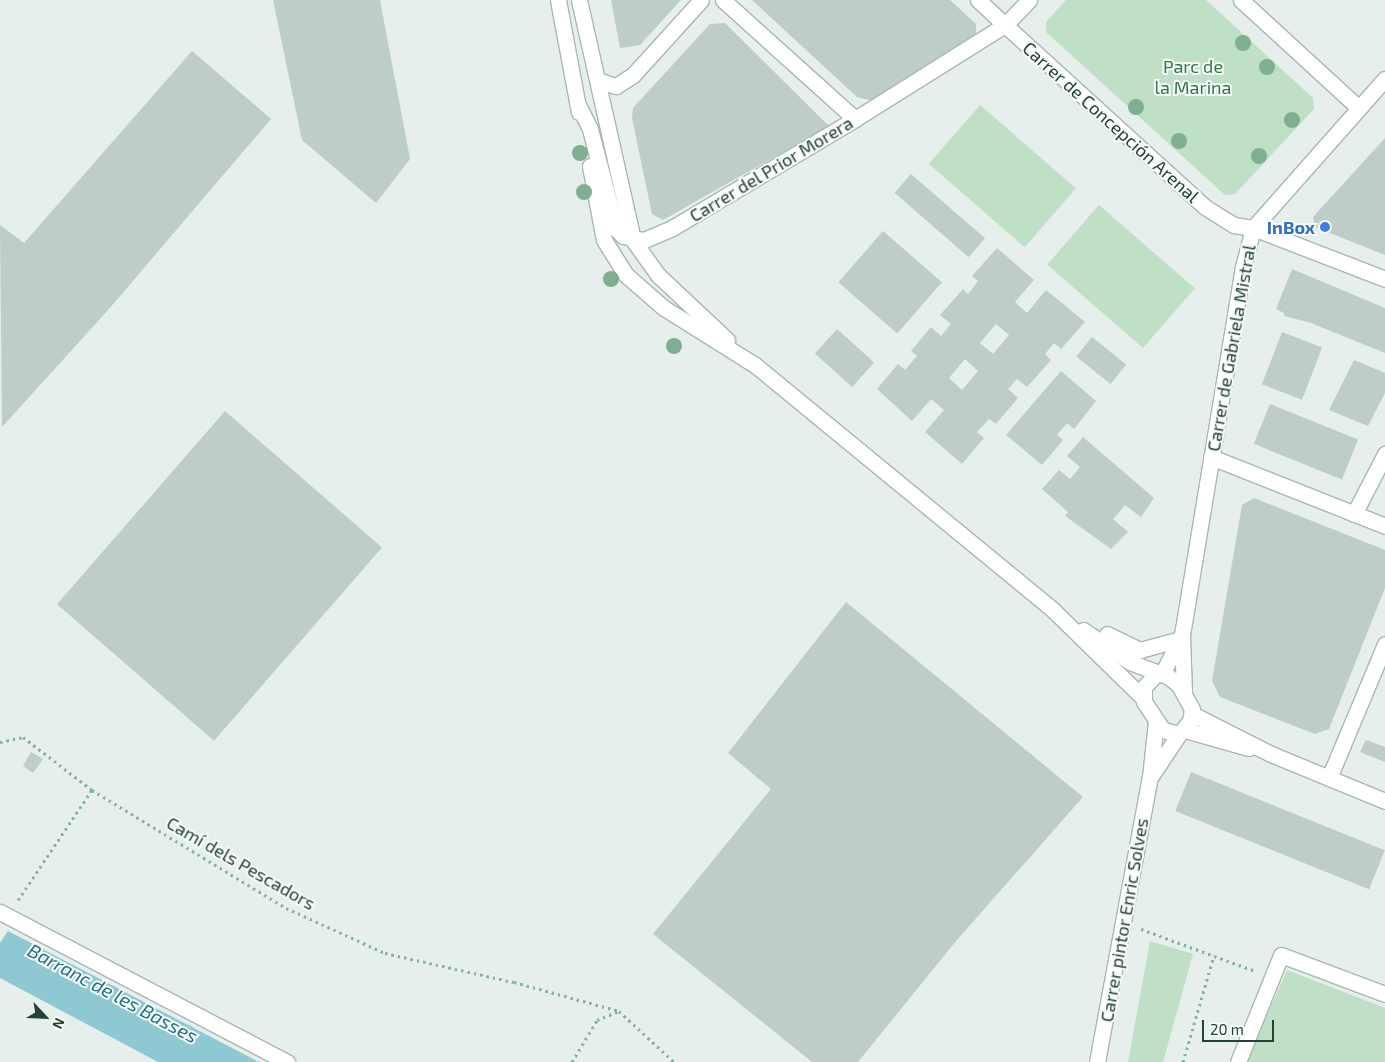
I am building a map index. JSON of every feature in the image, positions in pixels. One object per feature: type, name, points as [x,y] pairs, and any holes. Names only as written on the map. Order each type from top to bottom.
[{"type":"street","points":[[558,0],[604,240],[614,259],[638,288],[664,308],[755,365]]},
{"type":"street","points":[[579,0],[633,240]]},
{"type":"street","points":[[596,80],[616,86],[633,75],[701,0]]},
{"type":"street","points":[[723,0],[855,119]]},
{"type":"street","name":"Carrer de Concepción Arenal","points":[[978,0],[1205,207],[1234,225],[1253,228],[1385,280]]},
{"type":"street","name":"Carrer del Prior Morera","points":[[633,240],[654,237],[672,228],[855,119],[1005,25],[1028,0]]},
{"type":"street","points":[[1241,0],[1359,108]]},
{"type":"street","name":"Carrer de Gabriela Mistral","points":[[1184,692],[1181,637],[1243,267],[1253,228],[1385,79]]},
{"type":"street","points":[[577,103],[590,129],[616,228],[633,240],[658,275],[755,365],[1053,610],[1142,697],[1163,730],[1182,732],[1271,754]]},
{"type":"street","points":[[1354,514],[1385,454]]},
{"type":"street","points":[[1211,458],[1385,526]]},
{"type":"street","points":[[1053,610],[1130,662],[1159,674],[1184,692],[1192,714],[1271,754],[1385,801]]},
{"type":"street","points":[[1068,620],[1089,623],[1124,645],[1140,650],[1181,637]]},
{"type":"street","name":"Carrer de Gabriela Mistral","points":[[1159,674],[1181,637]]},
{"type":"street","points":[[1329,778],[1380,671],[1385,644]]},
{"type":"street","points":[[1142,697],[1144,687],[1159,674]]},
{"type":"street","points":[[1182,732],[1192,714]]},
{"type":"street","name":"Carrer pintor Enric Solves","points":[[1097,1062],[1150,777],[1156,721]]},
{"type":"street","name":"Carrer pintor Enric Solves","points":[[1150,777],[1182,732]]},
{"type":"street","points":[[4,914],[287,1062]]},
{"type":"street","points":[[1238,1062],[1281,954],[1385,994]]},
{"type":"path","name":"Camí dels Pescadors","points":[[0,742],[23,737],[92,790],[286,908],[385,953],[514,982],[619,1011],[674,1062]]},
{"type":"path","points":[[4,914],[92,790]]},
{"type":"path","points":[[1123,922],[1272,977]]},
{"type":"path","points":[[1183,1062],[1214,955]]},
{"type":"path","points":[[572,1062],[597,1020],[619,1011]]},
{"type":"green space","name":"Parc de la Marina","points":[[1066,0],[1206,0],[1313,98],[1314,109],[1235,194],[1225,195],[1046,32],[1046,22]]},
{"type":"green space","points":[[980,105],[1076,188],[1025,247],[929,164]]},
{"type":"green space","points":[[1099,205],[1195,288],[1143,348],[1047,265]]},
{"type":"green space","points":[[1150,941],[1193,954],[1163,1062],[1128,1062]]},
{"type":"green space","points":[[1287,970],[1385,1008],[1385,1062],[1246,1062]]},
{"type":"water","name":"Barranc de les Basses","points":[[8,931],[259,1062],[158,1062],[0,978],[0,943]]},
{"type":"building","points":[[273,0],[380,0],[410,159],[376,203],[302,140]]},
{"type":"building","points":[[611,0],[681,0],[640,45],[620,48]]},
{"type":"building","points":[[752,0],[950,0],[976,24],[976,40],[873,101],[857,97]]},
{"type":"building","points":[[725,23],[829,126],[663,220],[652,214],[632,118],[633,108],[710,24]]},
{"type":"building","points":[[192,51],[271,119],[109,309],[2,427],[0,225],[24,243]]},
{"type":"building","points":[[1385,138],[1385,255],[1315,227],[1313,217]]},
{"type":"building","points":[[911,174],[985,238],[969,257],[895,193]]},
{"type":"building","points":[[883,231],[942,282],[897,333],[838,282]]},
{"type":"building","points":[[997,248],[1034,280],[1015,302],[1027,313],[1046,290],[1085,322],[1061,349],[1054,343],[1045,354],[1051,360],[1027,387],[1017,379],[1008,389],[1018,398],[996,424],[989,419],[977,432],[984,438],[962,464],[925,432],[944,410],[931,399],[912,421],[877,389],[898,364],[905,370],[917,356],[911,351],[931,327],[941,336],[951,324],[940,315],[963,289],[968,294],[978,281],[972,276]],"holes":[[[996,324],[1009,335],[993,354],[980,343]],[[965,359],[978,371],[962,390],[949,378]]]},
{"type":"building","points":[[1292,269],[1385,308],[1385,353],[1311,323],[1284,316],[1284,313],[1276,309]]},
{"type":"building","points":[[837,329],[874,362],[852,387],[815,354]]},
{"type":"building","points":[[1282,332],[1322,347],[1302,400],[1262,384]]},
{"type":"building","points":[[1092,337],[1126,365],[1110,384],[1076,356]]},
{"type":"building","points":[[1354,360],[1385,373],[1385,393],[1368,426],[1329,410]]},
{"type":"building","points":[[1061,371],[1096,401],[1074,429],[1067,423],[1057,435],[1063,440],[1042,465],[1006,435]]},
{"type":"building","points":[[1270,404],[1358,440],[1342,479],[1254,444]]},
{"type":"building","points":[[225,411],[382,547],[214,741],[57,604]]},
{"type":"building","points":[[1083,437],[1154,498],[1141,517],[1125,505],[1113,519],[1128,532],[1111,549],[1065,516],[1068,512],[1042,489],[1059,470],[1070,479],[1080,467],[1067,456]]},
{"type":"building","points":[[1254,498],[1385,550],[1385,588],[1329,729],[1315,734],[1220,697],[1212,681],[1242,505]]},
{"type":"building","points":[[846,602],[1083,797],[956,941],[858,1062],[812,1062],[653,934],[771,789],[728,753]]},
{"type":"building","points":[[1366,740],[1385,747],[1385,762],[1360,752]]},
{"type":"building","points":[[31,752],[43,759],[33,773],[23,766]]},
{"type":"building","points":[[1191,772],[1385,850],[1369,889],[1175,811]]},
{"type":"place","name":"InBox","points":[[1325,227]]}]
